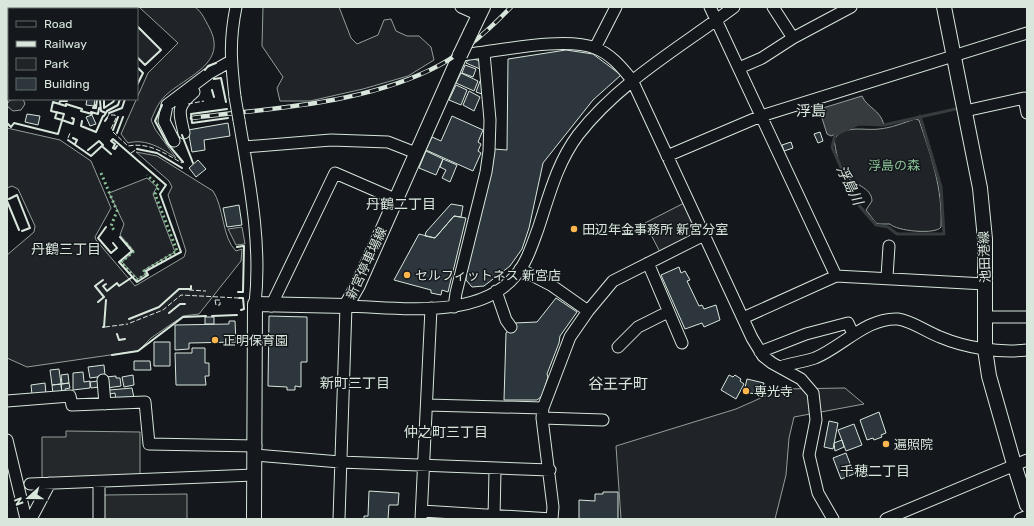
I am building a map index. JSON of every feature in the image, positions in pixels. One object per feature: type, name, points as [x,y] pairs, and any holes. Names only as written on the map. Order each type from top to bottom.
[{"type":"main road","name":"池田港線","points":[[944,7],[980,188],[985,239],[985,349],[994,397],[1027,505]]},
{"type":"main road","name":"新宮停車場線","points":[[255,304],[271,306],[346,306],[358,285],[416,152],[481,11]]},
{"type":"main road","points":[[254,519],[255,304]]},
{"type":"street","points":[[236,7],[231,37],[231,61],[235,97],[253,211],[257,268],[255,304]]},
{"type":"street","points":[[461,7],[481,11]]},
{"type":"street","points":[[595,48],[616,7]]},
{"type":"street","points":[[710,7],[836,276]]},
{"type":"street","points":[[339,519],[346,306],[431,308],[454,306],[481,299],[496,291],[515,276],[520,269],[533,243],[549,193],[565,157],[578,136],[594,116],[632,80],[734,7]]},
{"type":"street","points":[[773,7],[793,38]]},
{"type":"street","points":[[739,68],[762,58],[793,38],[851,7]]},
{"type":"street","points":[[667,156],[761,116],[1027,33]]},
{"type":"street","points":[[460,55],[560,43],[577,44],[595,48],[621,66],[632,80],[760,352],[772,363],[801,379],[813,393],[816,420],[809,455],[821,500],[833,519]]},
{"type":"street","points":[[454,306],[486,172],[489,152],[490,120],[484,53]]},
{"type":"street","points":[[174,141],[164,121],[167,105],[208,74],[231,61]]},
{"type":"street","points":[[184,133],[179,112],[182,104],[207,82],[208,74]]},
{"type":"street","points":[[965,111],[1024,98],[1027,113]]},
{"type":"street","points":[[244,147],[331,140],[388,142],[416,152]]},
{"type":"street","points":[[271,306],[335,173],[395,199]]},
{"type":"street","points":[[431,308],[422,515],[552,519],[554,507],[542,413],[570,337],[588,311],[613,281],[704,235]]},
{"type":"street","points":[[887,277],[889,246]]},
{"type":"street","points":[[648,263],[682,343]]},
{"type":"street","points":[[520,269],[551,285],[588,311]]},
{"type":"street","points":[[743,318],[836,276],[887,277],[985,284]]},
{"type":"street","points":[[496,291],[506,320],[511,327]]},
{"type":"street","points":[[618,347],[638,327],[668,312]]},
{"type":"street","points":[[985,317],[1027,317]]},
{"type":"street","points":[[780,367],[814,358],[832,350],[853,334],[874,324],[898,319],[940,337],[985,349],[1027,350]]},
{"type":"street","points":[[760,352],[806,334],[848,323],[853,334]]},
{"type":"street","points":[[104,380],[105,404]]},
{"type":"street","points":[[7,401],[70,396],[72,405],[145,402],[149,444],[255,451],[340,462],[550,470]]},
{"type":"street","points":[[427,404],[542,413],[603,420]]},
{"type":"street","points":[[7,440],[26,519]]},
{"type":"street","points":[[886,519],[1014,464],[1027,460]]},
{"type":"street","points":[[494,517],[495,469]]},
{"type":"street","points":[[30,484],[99,482],[174,477],[254,475]]},
{"type":"street","points":[[99,482],[100,519]]},
{"type":"street","points":[[31,519],[50,483]]},
{"type":"street","points":[[1020,519],[1027,516]]},
{"type":"green space","points":[[139,7],[195,7],[200,11],[205,19],[214,40],[214,51],[209,60],[202,68],[165,96],[151,120],[155,129],[176,158],[166,151],[148,143],[128,143],[121,134],[136,100],[138,100],[138,96],[148,73],[178,43]]},
{"type":"green space","points":[[263,7],[339,7],[351,38],[357,44],[378,35],[384,20],[391,19],[396,31],[407,36],[419,36],[431,47],[434,60],[408,76],[363,89],[310,101],[280,101],[277,88],[283,77],[262,46]]},
{"type":"green space","points":[[138,26],[161,50],[145,65],[138,58]]},
{"type":"green space","points":[[10,100],[23,100],[25,104],[21,110],[13,111],[7,104]]},
{"type":"green space","name":"浮島の森","points":[[915,119],[919,120],[928,147],[940,199],[941,227],[932,231],[900,229],[890,224],[876,223],[866,210],[872,201],[869,192],[849,179],[843,172],[839,163],[834,139],[838,134],[844,131],[884,128]]},
{"type":"green space","points":[[7,128],[60,140],[91,161],[111,208],[95,237],[96,240],[135,286],[184,257],[186,251],[168,195],[172,187],[169,181],[136,152],[157,156],[213,191],[217,198],[225,231],[231,245],[236,251],[242,249],[241,261],[199,314],[183,316],[151,338],[138,351],[27,367],[7,358],[7,255],[34,232],[35,226],[18,189],[12,186],[7,188]]},
{"type":"green space","points":[[147,178],[157,187],[153,194],[175,252],[144,270],[146,274],[138,279],[122,262],[134,251],[120,235],[124,224],[109,193]]},
{"type":"green space","points":[[686,202],[702,234],[661,254],[645,223]]},
{"type":"green space","points":[[845,388],[864,404],[794,417],[789,438],[786,475],[775,519],[621,519],[616,446],[736,409],[781,389]]},
{"type":"shaded area","points":[[862,96],[864,100],[880,115],[884,125],[859,124],[831,136],[827,134],[821,115],[823,108]]},
{"type":"shaded area","points":[[242,227],[245,244],[236,245],[228,229]]},
{"type":"shaded area","points":[[66,431],[140,432],[140,479],[42,479],[42,437],[66,437]]},
{"type":"shaded area","points":[[187,494],[187,519],[103,519],[103,495]]},
{"type":"building","points":[[566,50],[593,54],[621,75],[593,100],[543,163],[529,228],[522,249],[510,266],[484,286],[472,287],[466,280],[466,273],[494,149],[507,150],[508,59]]},
{"type":"building","points":[[474,59],[483,62],[480,69],[466,63],[468,60]]},
{"type":"building","points":[[465,65],[476,69],[473,77],[462,73]]},
{"type":"building","points":[[461,73],[478,81],[474,91],[456,83]]},
{"type":"building","points":[[480,81],[483,83],[485,95],[476,92]]},
{"type":"building","points":[[456,85],[467,90],[461,105],[449,100]]},
{"type":"building","points":[[469,91],[480,97],[474,111],[463,105]]},
{"type":"building","points":[[87,100],[95,100],[94,106],[86,105]]},
{"type":"building","points":[[27,114],[40,116],[38,125],[25,122]]},
{"type":"building","points":[[92,115],[96,124],[90,126],[86,117]]},
{"type":"building","points":[[452,116],[483,130],[478,142],[481,144],[478,151],[481,153],[473,171],[426,150],[432,137],[441,141]]},
{"type":"building","points":[[228,123],[230,136],[204,140],[205,150],[192,152],[188,130]]},
{"type":"building","points":[[820,132],[823,141],[818,143],[814,134]]},
{"type":"building","points":[[791,142],[793,148],[784,151],[782,145]]},
{"type":"building","points":[[426,151],[443,159],[436,175],[419,168]]},
{"type":"building","points":[[443,159],[457,165],[450,182],[442,178],[446,170],[440,167]]},
{"type":"building","points":[[198,160],[206,169],[196,177],[189,168]]},
{"type":"building","points":[[451,204],[463,206],[461,217],[454,216],[435,238],[425,236],[426,232]]},
{"type":"building","points":[[239,205],[242,225],[227,227],[223,208]]},
{"type":"building","points":[[454,216],[466,218],[448,292],[442,290],[441,295],[431,293],[431,290],[394,280],[419,234],[435,238]]},
{"type":"building","points":[[679,267],[681,273],[685,271],[690,280],[687,281],[699,306],[702,305],[704,309],[716,305],[720,320],[704,327],[702,323],[685,329],[661,275]]},
{"type":"building","points":[[556,298],[577,312],[560,336],[559,343],[547,374],[548,377],[542,396],[537,400],[504,400],[506,333],[514,323],[537,322]]},
{"type":"building","points":[[269,316],[307,317],[307,362],[301,362],[301,387],[295,386],[295,390],[287,390],[287,387],[268,386]]},
{"type":"building","points":[[205,317],[214,317],[214,324],[205,324]]},
{"type":"building","points":[[229,321],[235,321],[236,342],[189,343],[189,349],[175,350],[175,325],[229,324]]},
{"type":"building","points":[[154,342],[170,342],[170,366],[154,366]]},
{"type":"building","points":[[192,348],[205,348],[205,363],[209,363],[209,376],[205,376],[206,385],[176,385],[175,353],[192,353]]},
{"type":"building","points":[[134,361],[150,361],[151,370],[134,370]]},
{"type":"building","points":[[104,365],[105,376],[90,378],[88,367]]},
{"type":"building","points":[[59,369],[61,384],[52,385],[50,370]]},
{"type":"building","points":[[83,372],[84,382],[90,381],[90,388],[73,390],[73,373]]},
{"type":"building","points":[[68,374],[69,383],[62,384],[61,375]]},
{"type":"building","points":[[133,375],[134,385],[124,387],[122,377]]},
{"type":"building","points":[[729,375],[733,377],[735,375],[741,379],[740,381],[744,384],[736,399],[721,390]]},
{"type":"building","points":[[116,376],[116,378],[120,378],[121,386],[107,388],[106,377]]},
{"type":"building","points":[[747,379],[764,383],[761,395],[744,392]]},
{"type":"building","points":[[98,381],[99,387],[91,388],[90,382]]},
{"type":"building","points":[[45,383],[46,394],[32,395],[31,385]]},
{"type":"building","points":[[69,383],[70,388],[65,389],[66,392],[62,393],[61,384]]},
{"type":"building","points":[[61,384],[62,393],[53,394],[52,385]]},
{"type":"building","points":[[132,388],[134,398],[116,400],[115,393],[110,394],[109,390]]},
{"type":"building","points":[[879,412],[886,433],[881,435],[882,437],[874,440],[873,438],[867,440],[860,420]]},
{"type":"building","points":[[829,421],[838,423],[833,449],[824,447]]},
{"type":"building","points":[[854,424],[862,445],[846,451],[838,430]]},
{"type":"building","points":[[842,440],[844,447],[835,451],[834,443]]},
{"type":"building","points":[[846,453],[854,474],[841,479],[833,458]]},
{"type":"building","points":[[369,491],[399,493],[398,505],[389,505],[388,519],[364,519],[364,516],[368,516]]},
{"type":"building","points":[[603,492],[618,492],[618,519],[579,519],[579,500],[595,501],[595,494],[603,494]]},
{"type":"waterway","name":"浮島川","points":[[920,116],[941,187],[944,234],[897,234],[888,227],[876,225],[856,202],[832,147],[835,135],[859,124],[884,125],[960,108]]},
{"type":"railway","points":[[192,118],[283,108],[343,98],[402,82],[430,70],[452,58],[483,34],[511,7]]},
{"type":"hedge","points":[[101,173],[117,211],[111,226],[114,230]]},
{"type":"hedge","points":[[126,243],[133,252],[121,262],[137,280],[146,274],[144,271],[177,251],[155,194],[159,187],[147,175]]},
{"type":"fence","points":[[188,104],[204,101]]},
{"type":"fence","points":[[107,118],[109,114]]},
{"type":"fence","points":[[111,115],[115,115],[116,118],[111,129]]},
{"type":"fence","points":[[113,132],[128,146],[136,145],[150,147],[163,152],[182,163]]},
{"type":"fence","points":[[68,138],[70,133]]},
{"type":"fence","points":[[131,153],[137,149]]},
{"type":"fence","points":[[189,290],[206,291]]},
{"type":"fence","points":[[130,323],[163,310],[181,295],[238,298]]},
{"type":"fence","points":[[215,300],[220,300],[220,305],[216,305],[215,300]]},
{"type":"fence","points":[[105,327],[128,324]]},
{"type":"wall","points":[[138,27],[161,50],[145,65],[138,58]]},
{"type":"wall","points":[[205,70],[208,66],[216,63]]},
{"type":"wall","points":[[138,68],[143,73],[138,83]]},
{"type":"wall","points":[[214,79],[221,78],[226,102]]},
{"type":"wall","points":[[212,90],[214,97]]},
{"type":"wall","points":[[95,105],[93,108],[96,108],[97,100]]},
{"type":"wall","points":[[104,100],[104,108],[114,100]]},
{"type":"wall","points":[[82,121],[81,126],[96,132],[103,116],[107,111],[118,105],[120,100]]},
{"type":"wall","points":[[109,113],[122,108],[125,100]]},
{"type":"wall","points":[[59,104],[60,101],[67,101]]},
{"type":"wall","points":[[100,101],[101,111],[106,113]]},
{"type":"wall","points":[[7,123],[11,127],[14,123],[58,134],[64,114],[51,111],[53,102],[66,106],[66,104],[92,114]]},
{"type":"wall","points":[[162,105],[155,121],[167,143],[183,162]]},
{"type":"wall","points":[[91,112],[98,114],[99,108]]},
{"type":"wall","points":[[227,109],[191,114],[192,123],[228,118]]},
{"type":"wall","points":[[57,112],[55,118],[62,120]]},
{"type":"wall","points":[[113,130],[118,117]]},
{"type":"wall","points":[[117,133],[123,117]]},
{"type":"wall","points":[[62,120],[73,124],[74,119],[72,118]]},
{"type":"wall","points":[[182,135],[193,163]]},
{"type":"wall","points":[[73,138],[77,140],[75,144]]},
{"type":"wall","points":[[117,146],[115,149],[113,148],[115,144],[111,141],[113,139],[166,185],[160,194],[181,252],[146,271],[148,275],[137,282],[119,262],[132,251],[120,237]]},
{"type":"wall","points":[[68,140],[91,156],[103,145],[99,141],[88,150]]},
{"type":"wall","points":[[103,147],[111,154]]},
{"type":"wall","points":[[137,149],[157,153],[182,168]]},
{"type":"wall","points":[[9,199],[17,195],[30,228],[22,231]]},
{"type":"wall","points":[[7,201],[19,230]]},
{"type":"wall","points":[[106,227],[98,238],[111,253],[117,248],[113,243]]},
{"type":"wall","points":[[237,247],[243,246]]},
{"type":"wall","points":[[238,292],[243,292],[244,246]]},
{"type":"wall","points":[[106,284],[103,286],[107,291],[117,283],[119,286],[131,278]]},
{"type":"wall","points":[[98,302],[104,297],[95,286],[103,280]]},
{"type":"wall","points":[[129,319],[159,307],[179,289],[191,289],[191,286]]},
{"type":"wall","points":[[239,298],[243,298],[244,309],[241,310]]},
{"type":"wall","points":[[103,327],[106,300]]},
{"type":"wall","points":[[169,313],[180,304],[185,304]]},
{"type":"wall","points":[[212,316],[237,315]]},
{"type":"wall","points":[[112,355],[138,351],[183,317],[206,316]]},
{"type":"wall","points":[[117,334],[119,340],[125,339]]},
{"type":"place","name":"田辺年金事務所 新宮分室","points":[[574,229]]},
{"type":"place","name":"セルフィットネス 新宮店","points":[[407,275]]},
{"type":"place","name":"正明保育園","points":[[215,340]]},
{"type":"place","name":"専光寺","points":[[746,391]]},
{"type":"place","name":"遍照院","points":[[886,444]]},
{"type":"district","name":"浮島","points":[[811,111]]},
{"type":"district","name":"丹鶴二丁目","points":[[401,204]]},
{"type":"district","name":"丹鶴三丁目","points":[[66,249]]},
{"type":"district","name":"新町三丁目","points":[[355,383]]},
{"type":"district","name":"谷王子町","points":[[618,384]]},
{"type":"district","name":"仲之町三丁目","points":[[446,432]]},
{"type":"district","name":"千穂二丁目","points":[[875,471]]}]
